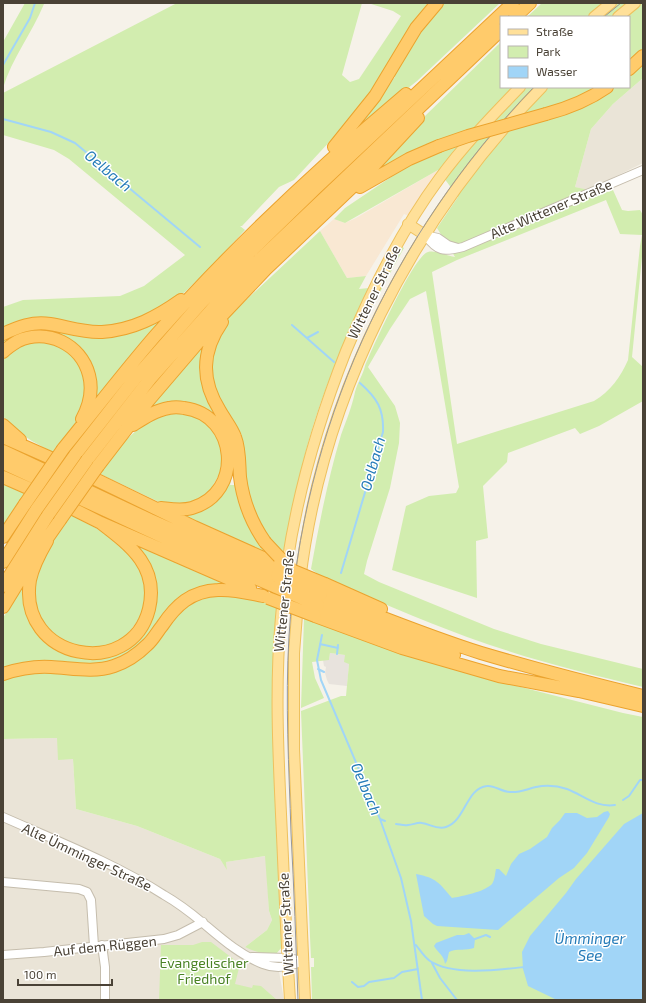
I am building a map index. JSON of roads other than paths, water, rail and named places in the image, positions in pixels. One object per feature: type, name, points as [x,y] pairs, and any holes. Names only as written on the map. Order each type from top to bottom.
[{"type":"highway","points":[[3,586],[48,515],[87,460],[155,374],[222,298],[308,179],[375,96],[416,28],[437,3]]},
{"type":"highway","points":[[3,562],[36,510],[75,455],[173,333],[320,192],[440,71],[512,3]]},
{"type":"highway","points":[[516,16],[530,3]]},
{"type":"highway","points":[[320,192],[500,31]]},
{"type":"highway","points":[[333,206],[367,173],[479,50]]},
{"type":"highway","points":[[630,69],[643,56]]},
{"type":"highway","points":[[308,179],[407,93],[440,71]]},
{"type":"highway","points":[[3,334],[17,327],[33,324],[49,324],[79,331],[101,332],[138,326],[155,318],[182,300],[211,275],[253,257],[388,170],[409,159],[439,146],[468,136],[570,107],[585,101],[605,88]]},
{"type":"highway","points":[[253,257],[243,293],[218,327],[206,359],[206,376],[208,387],[212,397],[235,437],[239,456],[242,489],[246,505],[256,529],[265,542],[280,558],[298,573],[320,600]]},
{"type":"highway","points":[[63,449],[134,362],[211,275]]},
{"type":"highway","points":[[3,607],[30,563],[98,466],[153,395],[213,325],[243,293]]},
{"type":"highway","points":[[3,352],[18,341],[29,338],[46,337],[62,341],[73,348],[82,359],[89,374],[90,383],[87,410],[81,421],[3,538]]},
{"type":"highway","points":[[128,427],[148,416],[170,407],[189,409],[208,418],[222,434],[227,446],[227,472],[220,487],[214,495],[198,506],[190,509],[154,508]]},
{"type":"highway","points":[[3,425],[33,451]]},
{"type":"highway","points":[[3,437],[62,463],[154,508],[320,600],[436,649],[481,664],[578,691],[643,706]]},
{"type":"highway","points":[[3,451],[157,523],[277,576]]},
{"type":"highway","points":[[3,463],[184,547],[277,576],[298,573]]},
{"type":"highway","points":[[3,477],[265,597]]},
{"type":"highway","points":[[46,541],[30,579],[30,603],[37,622],[45,634],[55,643],[70,650],[85,653],[110,650],[126,642],[140,629],[148,612],[151,597],[151,586],[145,567],[139,556],[128,544],[101,523]]},
{"type":"highway","points":[[3,674],[35,667],[101,670],[114,666],[135,656],[148,645],[174,610],[191,596],[203,592],[231,590],[265,597],[320,600],[481,652],[643,696]]},
{"type":"main road","points":[[595,16],[611,3]]},
{"type":"main road","points":[[619,16],[636,3]]},
{"type":"main road","name":"Wittener Straße","points":[[290,1000],[278,739],[278,692],[281,615],[289,547],[302,484],[313,442],[324,409],[347,349],[371,293],[408,224],[459,153],[519,88]]},
{"type":"main road","name":"Wittener Straße","points":[[305,1000],[293,694],[295,627],[305,545],[321,474],[333,429],[367,343],[380,314],[425,235],[458,186],[488,148],[541,88]]},
{"type":"main road","points":[[408,224],[425,235]]},
{"type":"street","name":"Alte Wittener Straße","points":[[425,235],[433,246],[450,251],[643,170]]},
{"type":"street","name":"Alte Ümminger Straße","points":[[3,818],[125,872],[181,906],[203,922],[232,947],[247,956],[288,962],[304,961]]},
{"type":"street","points":[[3,882],[79,889],[87,892],[91,900],[98,946],[105,967],[105,1000]]},
{"type":"street","name":"Auf dem Rüggen","points":[[3,955],[164,939],[178,935],[203,922]]},
{"type":"water","points":[[608,811],[610,814],[609,817],[587,853],[574,868],[559,878],[498,930],[437,926],[424,916],[416,874],[433,879],[444,888],[452,898],[467,895],[492,884],[496,869],[499,869],[506,876],[511,864],[519,854],[530,849],[547,837],[552,828],[565,813],[577,813],[587,818],[597,817]]},
{"type":"water","name":"Ümminger See","points":[[643,813],[643,1000],[557,1000],[528,986],[523,969],[522,952],[530,936],[576,879],[624,824]]},
{"type":"water","points":[[469,933],[475,939],[474,948],[449,952],[445,964],[442,956],[434,946],[436,943],[457,935]]},
{"type":"waterway","points":[[3,65],[30,18],[35,3]]},
{"type":"waterway","name":"Oelbach","points":[[3,119],[51,132],[75,143],[200,247]]},
{"type":"waterway","name":"Oelbach","points":[[292,325],[334,362]]},
{"type":"waterway","points":[[307,338],[318,332]]},
{"type":"waterway","name":"Oelbach","points":[[341,573],[383,432],[381,410],[375,399],[360,383]]},
{"type":"waterway","name":"Oelbach","points":[[322,635],[317,660],[321,680],[380,819],[401,878],[411,921],[422,1000]]},
{"type":"waterway","points":[[320,644],[338,648]]},
{"type":"waterway","points":[[337,654],[338,645]]},
{"type":"waterway","name":"Oelbach","points":[[318,669],[324,672]]},
{"type":"waterway","points":[[623,800],[629,796],[640,780],[643,780]]},
{"type":"waterway","points":[[396,824],[406,825],[420,823],[443,828],[446,827],[458,818],[475,792],[480,788],[487,786],[507,792],[520,791],[540,786],[556,787],[567,789],[602,805],[615,805]]},
{"type":"waterway","name":"Oelbach","points":[[380,819],[385,821]]},
{"type":"waterway","points":[[475,939],[486,935],[490,937]]},
{"type":"waterway","points":[[416,945],[430,961],[451,969],[476,971],[524,967]]},
{"type":"waterway","points":[[432,963],[440,978],[457,1000]]},
{"type":"waterway","points":[[352,982],[358,987],[364,986],[369,982],[394,978],[402,972],[418,969]]},
{"type":"tram line","points":[[605,16],[621,3]]},
{"type":"tram line","points":[[298,1000],[288,760],[288,661],[289,636],[297,559],[313,484],[334,411],[362,340],[397,272],[437,207],[483,145],[533,88]]},
{"type":"park label","name":"Evangelischer Friedhof","points":[[204,972]]}]
